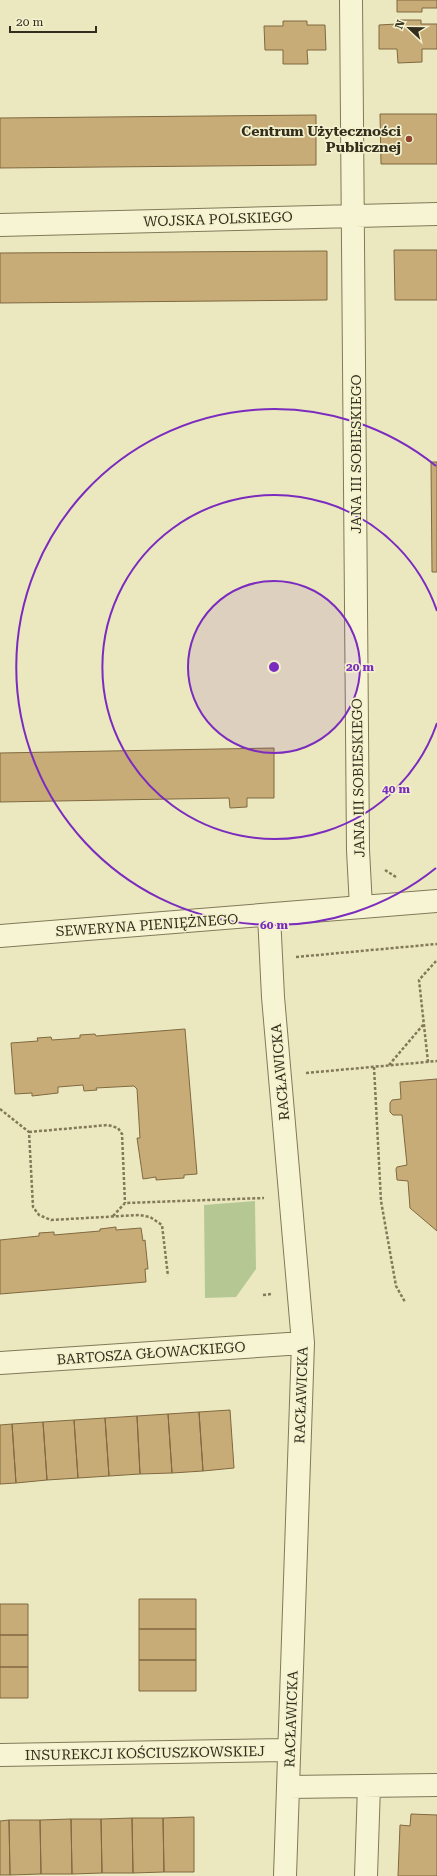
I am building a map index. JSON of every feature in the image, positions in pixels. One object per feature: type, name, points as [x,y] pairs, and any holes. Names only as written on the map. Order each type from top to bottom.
[{"type":"street","name":"JANA III SOBIESKIEGO","points":[[351,0],[354,215],[358,850],[361,907]]},
{"type":"street","name":"WOJSKA POLSKIEGO","points":[[0,225],[437,214]]},
{"type":"street","name":"SEWERYNA PIENIĘŻNEGO","points":[[0,936],[437,901]]},
{"type":"street","name":"RACŁAWICKA","points":[[269,915],[273,997],[303,1343],[285,1876]]},
{"type":"street","name":"BARTOSZA GŁOWACKIEGO","points":[[0,1363],[303,1343]]},
{"type":"street","name":"INSUREKCJI KOŚCIUSZKOWSKIEJ","points":[[0,1756],[290,1750]]},
{"type":"street","points":[[289,1787],[437,1785]]},
{"type":"street","points":[[366,1876],[369,1786]]},
{"type":"path","points":[[297,956],[437,944]]},
{"type":"path","points":[[428,1062],[419,980],[437,960]]},
{"type":"path","points":[[388,1065],[424,1024]]},
{"type":"path","points":[[279,1068],[294,1074],[437,1061]]},
{"type":"path","points":[[374,1067],[381,1201],[396,1286],[405,1302]]},
{"type":"path","points":[[0,1109],[29,1132],[108,1125],[118,1128],[122,1134],[125,1203]]},
{"type":"path","points":[[29,1132],[33,1207],[39,1215],[51,1220],[139,1215],[150,1217],[162,1224],[168,1276]]},
{"type":"path","points":[[112,1217],[125,1203],[266,1198]]},
{"type":"green space","points":[[255,1201],[256,1269],[236,1297],[205,1298],[204,1205]]},
{"type":"building","points":[[397,0],[437,0],[437,8],[422,8],[422,12],[397,12]]},
{"type":"building","points":[[397,20],[421,20],[421,24],[437,24],[437,49],[422,49],[422,62],[398,63],[397,49],[379,49],[379,25],[397,24]]},
{"type":"building","points":[[283,21],[307,21],[307,25],[325,25],[326,50],[307,50],[308,64],[283,64],[283,50],[265,50],[264,26],[283,26]]},
{"type":"building","name":"Centrum Użyteczności Publicznej","points":[[380,114],[437,114],[437,164],[381,164]]},
{"type":"building","points":[[316,115],[316,165],[0,168],[0,118]]},
{"type":"building","points":[[394,250],[437,250],[437,300],[395,300]]},
{"type":"building","points":[[327,251],[327,300],[0,303],[0,253]]},
{"type":"building","points":[[431,462],[437,462],[437,572],[432,572]]},
{"type":"building","points":[[274,748],[274,798],[247,798],[247,807],[230,808],[229,798],[0,802],[0,753]]},
{"type":"building","points":[[185,1029],[197,1174],[184,1175],[184,1178],[156,1180],[156,1177],[143,1179],[137,1138],[140,1138],[137,1089],[134,1086],[96,1088],[97,1090],[84,1091],[83,1085],[58,1087],[58,1093],[32,1096],[32,1093],[15,1094],[11,1043],[38,1041],[37,1038],[51,1037],[52,1040],[80,1038],[80,1035],[95,1034],[96,1036]]},
{"type":"building","points":[[437,1079],[437,1231],[410,1208],[408,1181],[397,1180],[397,1167],[407,1165],[402,1115],[393,1115],[390,1112],[390,1103],[392,1100],[401,1099],[400,1082]]},
{"type":"building","points":[[116,1227],[116,1230],[141,1228],[143,1241],[145,1240],[148,1269],[145,1269],[146,1282],[0,1294],[0,1240],[39,1236],[39,1233],[54,1232],[54,1235],[100,1231],[100,1229]]},
{"type":"building","points":[[230,1410],[234,1468],[203,1471],[199,1412]]},
{"type":"building","points":[[199,1412],[203,1471],[172,1473],[168,1414]]},
{"type":"building","points":[[168,1414],[172,1473],[140,1474],[137,1416]]},
{"type":"building","points":[[137,1416],[140,1474],[109,1476],[105,1418]]},
{"type":"building","points":[[105,1418],[109,1476],[78,1478],[74,1420]]},
{"type":"building","points":[[74,1420],[78,1478],[47,1480],[43,1422]]},
{"type":"building","points":[[43,1422],[47,1480],[16,1483],[12,1424]]},
{"type":"building","points":[[12,1424],[16,1483],[0,1484],[0,1425]]},
{"type":"building","points":[[139,1599],[196,1599],[196,1629],[139,1629]]},
{"type":"building","points":[[0,1604],[28,1604],[28,1635],[0,1635]]},
{"type":"building","points":[[139,1629],[196,1629],[196,1660],[139,1660]]},
{"type":"building","points":[[0,1635],[28,1635],[28,1667],[0,1667]]},
{"type":"building","points":[[139,1660],[196,1660],[196,1691],[139,1691]]},
{"type":"building","points":[[0,1667],[28,1667],[28,1698],[0,1698]]},
{"type":"building","points":[[411,1814],[437,1815],[437,1876],[398,1876],[400,1825],[410,1826]]},
{"type":"building","points":[[194,1817],[194,1872],[164,1872],[163,1818]]},
{"type":"building","points":[[132,1818],[163,1818],[164,1872],[133,1873]]},
{"type":"building","points":[[132,1818],[133,1873],[102,1873],[101,1819]]},
{"type":"building","points":[[71,1819],[101,1819],[102,1873],[72,1874]]},
{"type":"building","points":[[71,1819],[72,1874],[41,1874],[40,1820]]},
{"type":"building","points":[[9,1820],[40,1820],[41,1874],[10,1875]]},
{"type":"building","points":[[9,1820],[10,1875],[0,1875],[0,1821]]},
{"type":"place","name":"Centrum Użyteczności Publicznej","points":[[409,139]]}]
